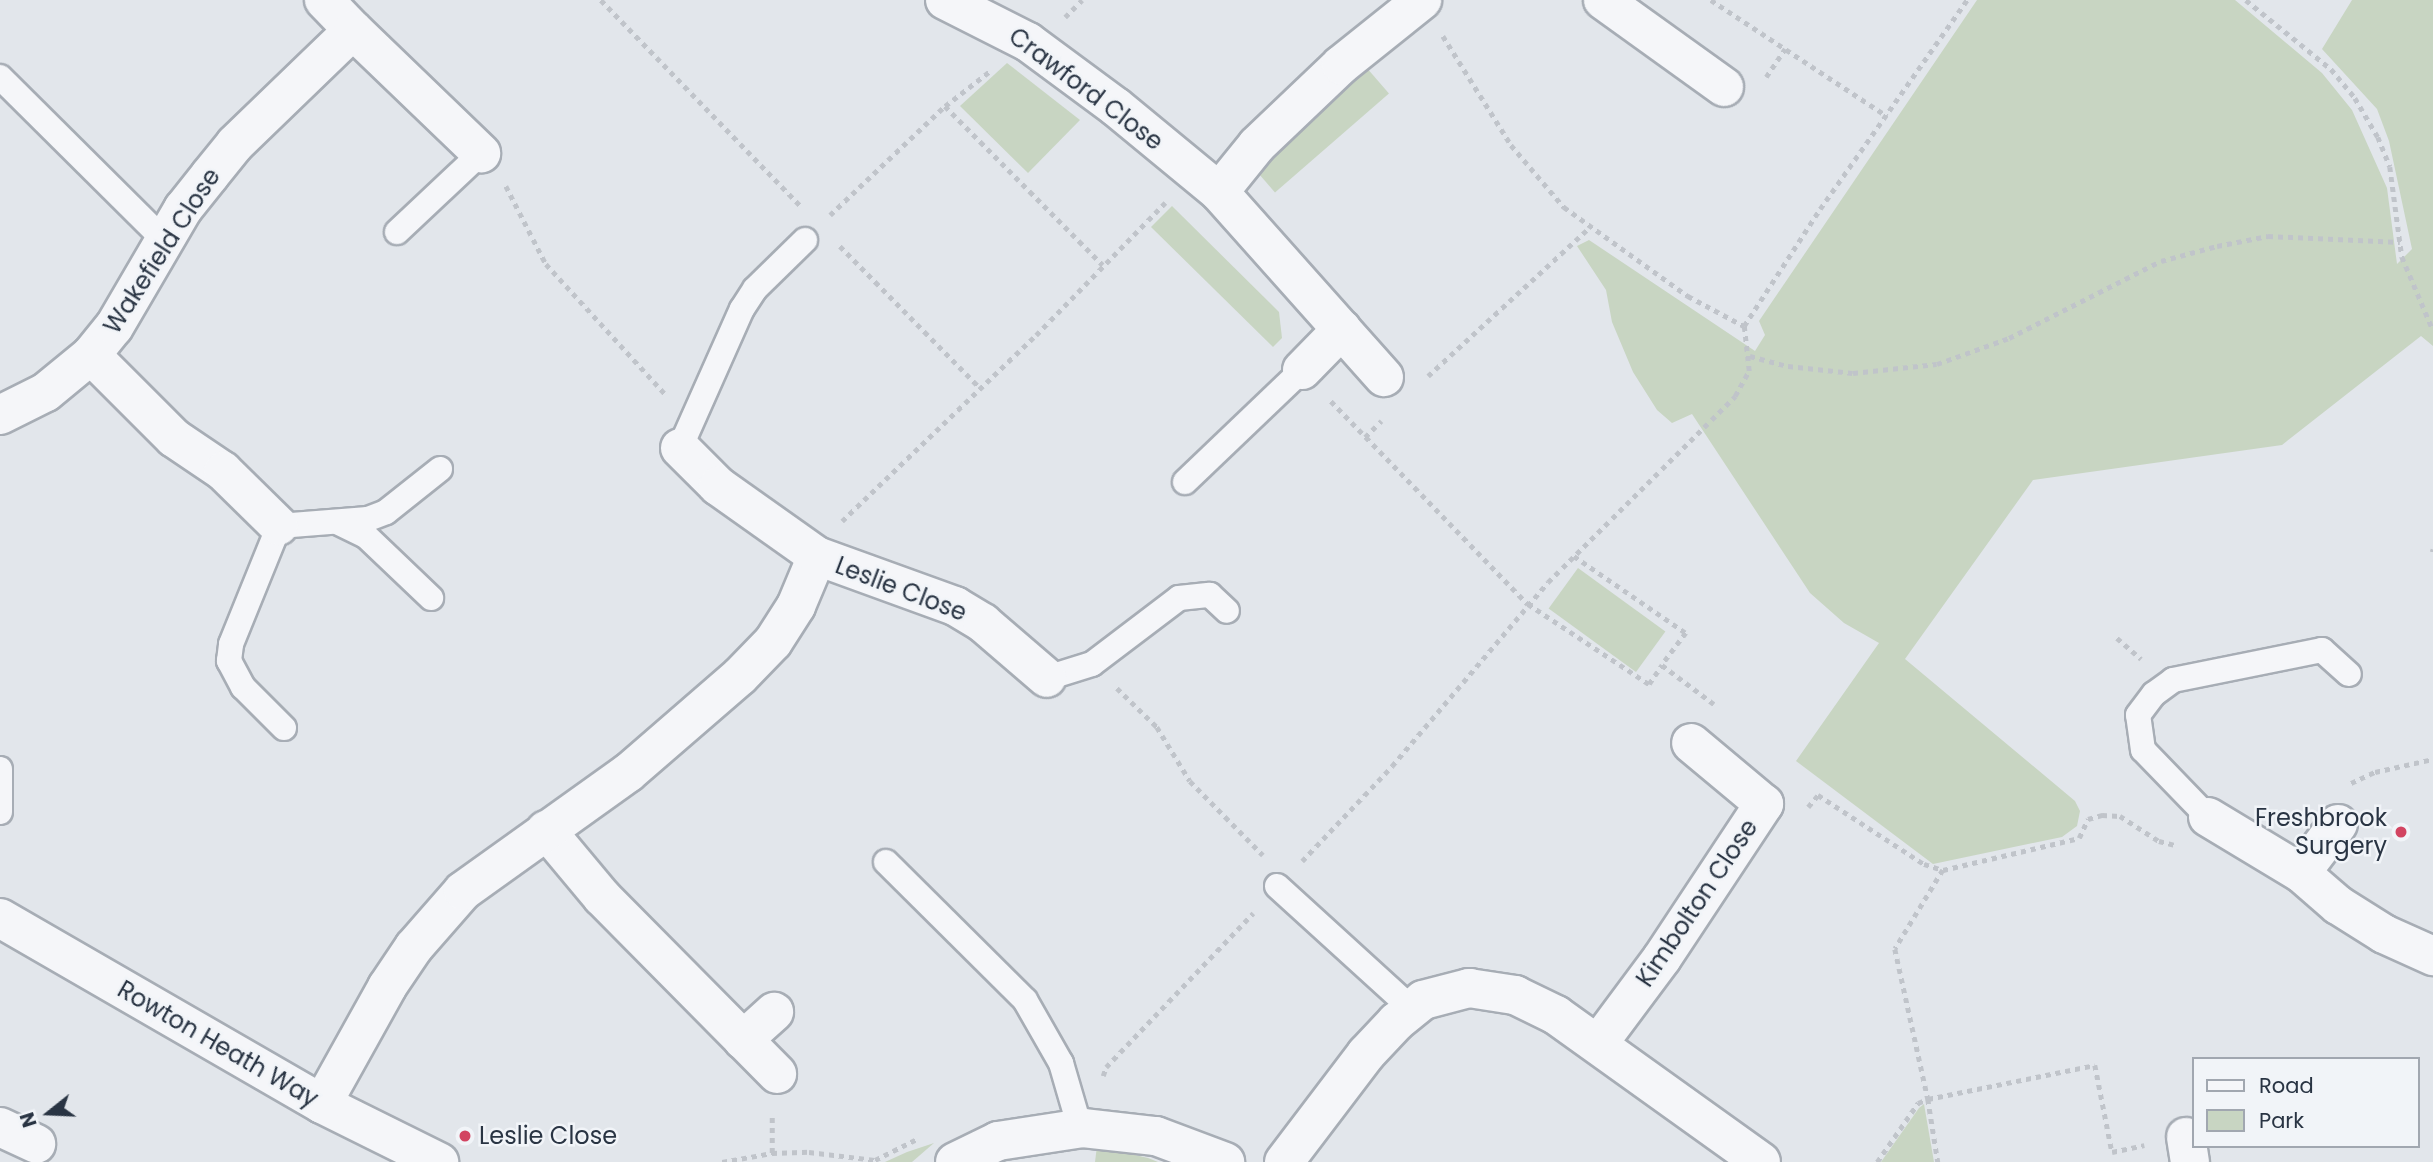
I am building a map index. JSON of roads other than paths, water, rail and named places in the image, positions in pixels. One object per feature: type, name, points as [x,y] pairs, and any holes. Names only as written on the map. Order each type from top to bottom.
[{"type":"street","points":[[324,0],[481,153]]},
{"type":"street","name":"Crawford Close","points":[[945,0],[1028,43],[1116,107],[1207,182],[1384,377]]},
{"type":"street","points":[[1207,182],[1257,145],[1341,65],[1422,0]]},
{"type":"street","points":[[1603,0],[1724,87]]},
{"type":"street","name":"Wakefield Close","points":[[0,415],[46,392],[91,355],[114,327],[164,240],[235,144],[353,30]]},
{"type":"street","points":[[1301,369],[1342,329]]},
{"type":"street","name":"Wakefield Close","points":[[91,355],[174,438],[223,471],[279,526]]},
{"type":"street","name":"Leslie Close","points":[[680,448],[718,486],[817,556],[955,606],[983,622],[1047,678]]},
{"type":"street","name":"Leslie Close","points":[[322,1104],[414,947],[463,891],[628,773],[740,676],[773,642],[796,606],[817,556]]},
{"type":"street","name":"Kimbolton Close","points":[[1598,1044],[1662,958],[1764,804],[1691,743]]},
{"type":"street","points":[[2208,817],[2301,873],[2350,912],[2433,956]]},
{"type":"street","points":[[2301,873],[2338,824]]},
{"type":"street","points":[[546,830],[602,897],[777,1074]]},
{"type":"street","name":"Rowton Heath Way","points":[[0,918],[322,1104],[439,1162]]},
{"type":"street","points":[[1284,1162],[1366,1054],[1411,1008],[1453,991],[1484,988],[1515,995],[1546,1010],[1598,1044],[1761,1162]]},
{"type":"street","points":[[743,1040],[774,1012]]},
{"type":"street","points":[[0,1127],[36,1144]]},
{"type":"street","points":[[955,1162],[998,1141],[1086,1128],[1156,1136],[1226,1162]]},
{"type":"lane","points":[[0,77],[164,240]]},
{"type":"lane","points":[[397,232],[481,153]]},
{"type":"lane","points":[[680,448],[742,309],[755,289],[812,232]]},
{"type":"lane","points":[[1185,482],[1301,369]]},
{"type":"lane","points":[[284,728],[243,687],[229,662],[231,644],[279,526],[341,524],[386,512],[440,469]]},
{"type":"lane","points":[[341,524],[366,536],[431,598]]},
{"type":"lane","points":[[1047,678],[1092,664],[1179,597],[1210,595],[1227,611]]},
{"type":"lane","points":[[2208,817],[2143,750],[2137,715],[2154,694],[2173,680],[2322,650],[2350,674]]},
{"type":"lane","points":[[0,769],[0,813]]},
{"type":"lane","points":[[887,862],[1025,1000],[1061,1063],[1086,1128]]},
{"type":"lane","points":[[1282,882],[1411,1008]]},
{"type":"place","name":"Freshbrook Surgery","points":[[2401,832]]},
{"type":"place","name":"Leslie Close","points":[[465,1136]]}]
